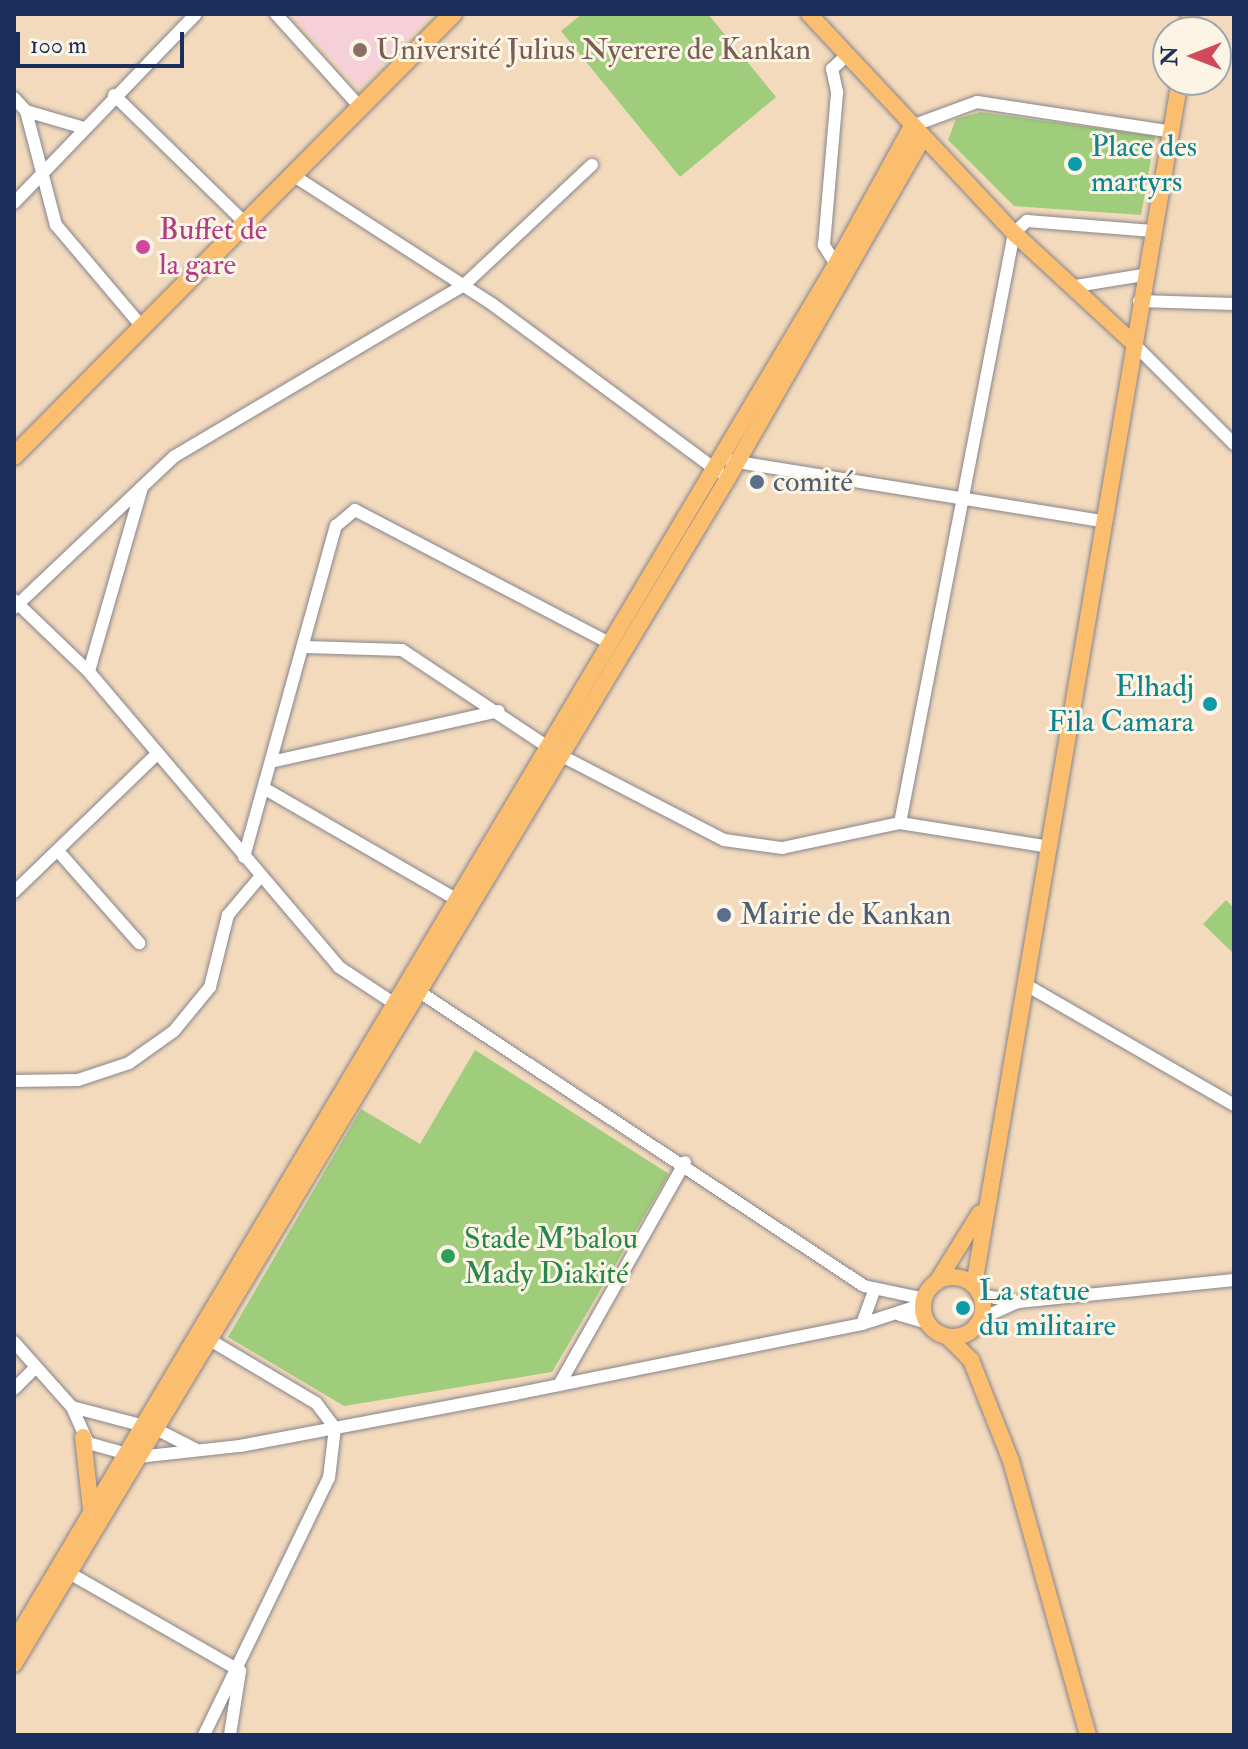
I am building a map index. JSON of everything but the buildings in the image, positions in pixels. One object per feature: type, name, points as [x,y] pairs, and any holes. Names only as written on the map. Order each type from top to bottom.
[{"type":"highway","points":[[14,456],[453,14]]},
{"type":"main road","points":[[809,14],[1014,233],[1076,286],[1131,341]]},
{"type":"main road","points":[[971,1360],[979,1323],[983,1208],[1028,986],[1131,341],[1178,96]]},
{"type":"main road","points":[[14,1664],[94,1515],[120,1455],[138,1424],[203,1336],[554,751],[732,470],[918,132]]},
{"type":"main road","points":[[554,751],[609,643],[715,462],[840,271]]},
{"type":"main road","points":[[94,1515],[156,1429],[203,1336],[395,1004],[412,987]]},
{"type":"main road","points":[[983,1208],[924,1301],[928,1323],[948,1337],[971,1360],[1011,1461],[1088,1735]]},
{"type":"main road","points":[[937,1282],[956,1277],[978,1290]]},
{"type":"main road","points":[[948,1337],[979,1323]]},
{"type":"main road","points":[[83,1437],[94,1515]]},
{"type":"main road","points":[[14,1642],[64,1570]]},
{"type":"street","points":[[14,203],[81,127],[196,14]]},
{"type":"street","points":[[276,14],[361,108]]},
{"type":"street","points":[[840,271],[824,245],[837,92],[832,75],[848,54]]},
{"type":"street","points":[[114,95],[245,223]]},
{"type":"street","points":[[14,98],[26,111],[56,225],[143,328]]},
{"type":"street","points":[[918,132],[930,115],[977,102],[1172,132]]},
{"type":"street","points":[[26,111],[81,127]]},
{"type":"street","points":[[395,1004],[339,967],[156,755],[89,671],[16,604],[142,487],[219,425],[463,286],[592,165]]},
{"type":"street","points":[[291,174],[463,286],[715,462],[732,470],[1103,521]]},
{"type":"street","points":[[900,823],[958,500],[1014,233],[1027,221],[1150,231]]},
{"type":"street","points":[[1076,286],[1143,275]]},
{"type":"street","points":[[1139,301],[1234,304]]},
{"type":"street","points":[[1131,341],[1234,444]]},
{"type":"street","points":[[89,671],[142,487]]},
{"type":"street","points":[[244,857],[267,790],[336,526],[355,510],[609,643]]},
{"type":"street","points":[[306,647],[402,650],[554,751],[724,840],[757,848],[900,823],[1050,847]]},
{"type":"street","points":[[275,761],[498,711]]},
{"type":"street","points":[[14,892],[156,755]]},
{"type":"street","points":[[267,790],[464,904]]},
{"type":"street","points":[[58,851],[139,943]]},
{"type":"street","points":[[14,1081],[78,1080],[129,1063],[174,1031],[210,987],[228,915],[260,877]]},
{"type":"street","points":[[1028,986],[1234,1105]]},
{"type":"street","points":[[412,987],[685,1162],[874,1291],[924,1301]]},
{"type":"street","points":[[559,1385],[685,1162]]},
{"type":"street","points":[[979,1323],[1018,1302],[1234,1280]]},
{"type":"street","points":[[978,1290],[1018,1302]]},
{"type":"street","points":[[862,1324],[874,1291]]},
{"type":"street","points":[[14,1342],[72,1407],[83,1437],[120,1455],[138,1457],[335,1428],[559,1385],[862,1324],[900,1315],[924,1301]]},
{"type":"street","points":[[900,1315],[928,1323]]},
{"type":"street","points":[[203,1336],[316,1403],[335,1428],[329,1478],[240,1671],[204,1735]]},
{"type":"street","points":[[14,1389],[36,1367]]},
{"type":"street","points":[[72,1407],[156,1429],[195,1449]]},
{"type":"street","points":[[64,1570],[240,1671]]},
{"type":"street","points":[[230,1735],[240,1671]]},
{"type":"shaded area","name":"Université Julius Nyerere de Kankan","points":[[291,14],[431,14],[359,87]]},
{"type":"green space","points":[[582,14],[708,14],[776,97],[680,177],[561,31]]},
{"type":"green space","points":[[980,112],[1155,136],[1141,215],[1014,206],[948,140],[956,119]]},
{"type":"green space","points":[[1226,900],[1234,908],[1234,954],[1203,924]]},
{"type":"green space","name":"Stade M'balou Mady Diakité","points":[[475,1050],[669,1174],[552,1372],[344,1406],[228,1337],[361,1109],[420,1144]]},
{"type":"place","name":"Université Julius Nyerere de Kankan","points":[[360,50]]},
{"type":"place","name":"Place des martyrs","points":[[1075,164]]},
{"type":"place","name":"Buffet de la gare","points":[[143,247]]},
{"type":"place","name":"comité","points":[[757,482]]},
{"type":"place","name":"Elhadj Fila Camara","points":[[1210,704]]},
{"type":"place","name":"Mairie de Kankan","points":[[724,915]]},
{"type":"place","name":"Stade M'balou Mady Diakité","points":[[448,1256]]},
{"type":"place","name":"La statue du militaire","points":[[963,1308]]}]
